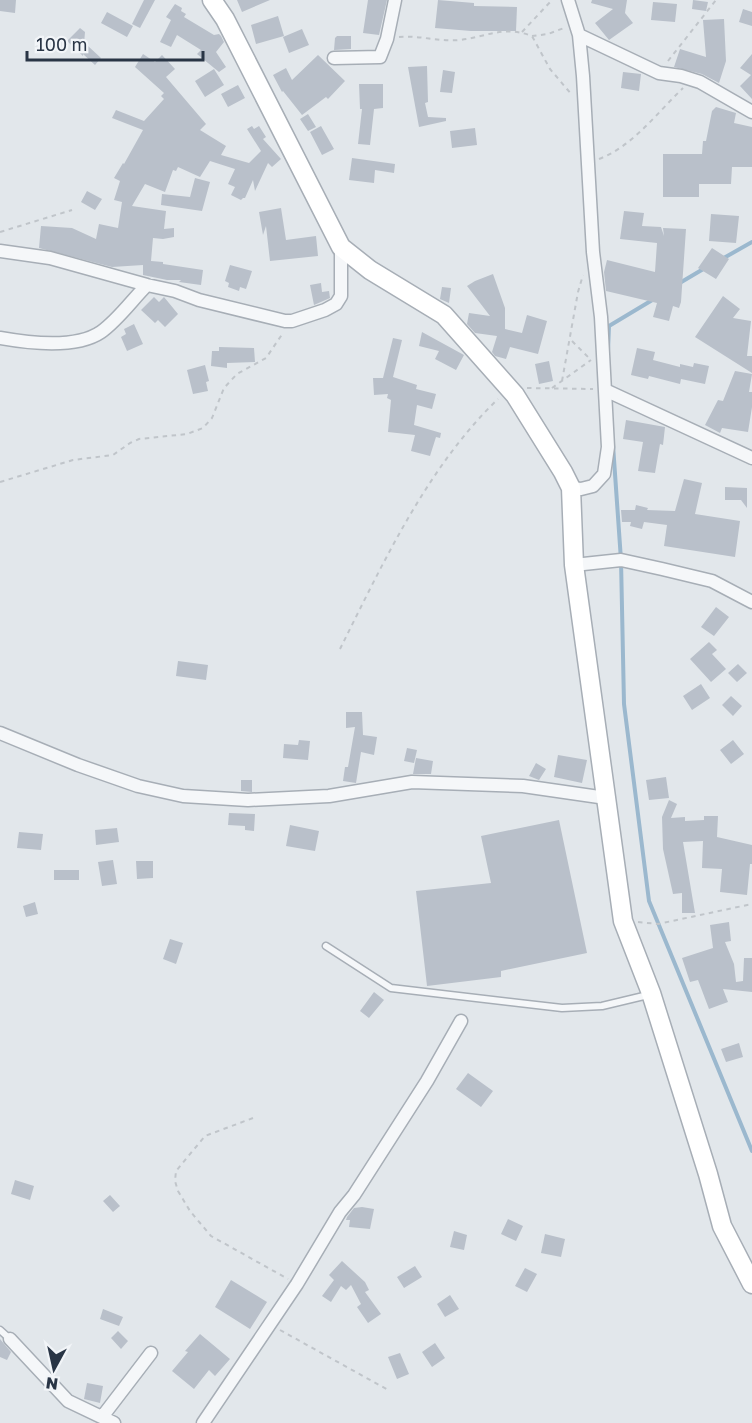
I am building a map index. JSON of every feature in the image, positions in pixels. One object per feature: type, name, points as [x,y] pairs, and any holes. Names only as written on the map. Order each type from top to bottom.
[{"type":"street","points":[[0,250],[50,258],[176,291],[199,300],[273,320],[292,321],[336,304],[341,296],[340,247],[225,19],[212,0]]},
{"type":"street","points":[[334,58],[378,59],[382,55],[387,39],[395,0]]},
{"type":"street","points":[[568,0],[579,35],[593,257],[601,317],[608,447],[604,474],[593,486],[581,489],[571,488]]},
{"type":"street","points":[[579,35],[659,73],[693,79],[752,112]]},
{"type":"street","points":[[340,247],[370,270],[444,315],[509,388],[571,488],[574,565],[623,921],[651,993],[722,1226],[752,1284]]},
{"type":"street","points":[[0,338],[28,342],[76,341],[94,336],[103,330],[147,285]]},
{"type":"street","points":[[605,390],[752,458]]},
{"type":"street","points":[[574,565],[621,560],[712,581],[752,602]]},
{"type":"street","points":[[0,733],[78,765],[138,786],[183,796],[248,800],[329,796],[412,782],[523,786],[606,798]]},
{"type":"street","points":[[203,1423],[297,1284],[340,1212],[354,1195],[428,1081],[461,1021]]},
{"type":"street","points":[[10,1339],[68,1401],[114,1423]]},
{"type":"street","points":[[102,1417],[150,1353]]},
{"type":"lane","points":[[326,946],[391,988],[562,1008],[602,1006],[651,993]]},
{"type":"lane","points":[[0,1330],[10,1339]]},
{"type":"path","points":[[522,32],[552,0]]},
{"type":"path","points":[[659,73],[716,0]]},
{"type":"path","points":[[387,39],[404,37],[458,40],[488,33],[522,32],[532,36],[548,34],[576,22]]},
{"type":"path","points":[[532,36],[550,69],[585,111]]},
{"type":"path","points":[[588,163],[616,153],[693,79]]},
{"type":"path","points":[[0,232],[72,210]]},
{"type":"path","points":[[562,381],[580,281],[593,257]]},
{"type":"path","points":[[0,482],[73,460],[113,455],[139,439],[187,434],[203,428],[212,418],[224,388],[237,374],[266,358],[292,321]]},
{"type":"path","points":[[570,340],[591,360]]},
{"type":"path","points":[[552,388],[603,352]]},
{"type":"path","points":[[340,649],[419,500],[477,419],[509,388],[605,390]]},
{"type":"path","points":[[623,921],[658,924],[752,904]]},
{"type":"path","points":[[253,1118],[205,1136],[176,1171],[175,1181],[178,1191],[196,1220],[211,1236],[297,1284]]},
{"type":"path","points":[[269,1324],[390,1391]]},
{"type":"building","points":[[0,0],[16,0],[15,13],[0,11]]},
{"type":"building","points":[[144,0],[155,0],[140,28],[132,24]]},
{"type":"building","points":[[237,0],[270,0],[242,12]]},
{"type":"building","points":[[368,0],[387,0],[379,35],[363,33]]},
{"type":"building","points":[[438,0],[474,3],[474,6],[517,7],[516,31],[435,28]]},
{"type":"building","points":[[592,0],[627,0],[625,13],[633,23],[609,40],[595,23],[613,9],[591,3]]},
{"type":"building","points":[[693,0],[708,2],[706,11],[692,9]]},
{"type":"building","points":[[653,2],[677,4],[675,22],[651,20]]},
{"type":"building","points":[[175,4],[182,8],[181,11],[186,14],[184,17],[214,35],[221,36],[224,42],[216,52],[226,67],[219,72],[197,54],[201,50],[177,35],[171,47],[160,42],[171,20],[166,17]]},
{"type":"building","points":[[743,9],[752,12],[752,26],[739,22]]},
{"type":"building","points":[[107,12],[133,26],[127,37],[101,23]]},
{"type":"building","points":[[278,16],[284,36],[256,44],[251,25]]},
{"type":"building","points":[[724,19],[726,61],[719,83],[702,74],[674,67],[680,49],[706,57],[703,20]]},
{"type":"building","points":[[80,28],[85,32],[83,56],[67,41]]},
{"type":"building","points":[[302,29],[309,45],[289,53],[283,37]]},
{"type":"building","points":[[337,36],[351,36],[351,49],[334,50]]},
{"type":"building","points":[[88,46],[101,58],[95,65],[83,54]]},
{"type":"building","points":[[143,54],[155,62],[162,55],[175,69],[166,77],[206,124],[200,130],[226,146],[221,155],[249,163],[261,151],[247,129],[259,126],[266,137],[263,139],[281,159],[272,167],[268,163],[255,191],[253,180],[245,198],[241,200],[231,195],[235,187],[228,184],[235,169],[210,161],[200,177],[178,167],[176,171],[173,170],[165,192],[145,184],[132,206],[166,211],[164,229],[174,228],[174,237],[153,238],[151,261],[203,270],[201,285],[143,275],[143,265],[112,267],[39,248],[41,226],[72,228],[96,239],[99,224],[118,228],[122,202],[114,200],[120,181],[114,178],[143,130],[112,118],[116,110],[144,121],[164,99],[161,96],[164,93],[135,67]]},
{"type":"building","points":[[752,54],[752,99],[740,86],[751,75],[740,68]]},
{"type":"building","points":[[318,55],[345,81],[328,99],[326,97],[302,115],[282,92],[273,75],[286,68],[292,80]]},
{"type":"building","points":[[427,66],[428,102],[425,103],[428,117],[446,118],[446,121],[419,127],[408,67]]},
{"type":"building","points":[[214,69],[224,85],[205,97],[195,81]]},
{"type":"building","points":[[443,70],[455,72],[452,93],[440,92]]},
{"type":"building","points":[[623,72],[641,74],[639,91],[621,88]]},
{"type":"building","points":[[359,84],[383,84],[383,108],[374,109],[370,145],[358,144],[362,109],[360,109]]},
{"type":"building","points":[[238,85],[245,98],[228,107],[221,94]]},
{"type":"building","points":[[716,107],[736,113],[734,123],[752,127],[752,167],[732,167],[731,184],[699,184],[699,197],[663,197],[663,154],[702,154],[703,141],[706,141],[712,111]]},
{"type":"building","points":[[308,114],[316,127],[308,131],[300,119]]},
{"type":"building","points":[[321,126],[334,149],[322,155],[310,132]]},
{"type":"building","points":[[475,128],[477,145],[452,148],[450,131]]},
{"type":"building","points":[[352,158],[395,164],[394,173],[375,170],[374,183],[349,180]]},
{"type":"building","points":[[195,178],[210,182],[202,211],[161,205],[162,194],[190,197]]},
{"type":"building","points":[[87,191],[102,199],[95,210],[81,202]]},
{"type":"building","points":[[281,208],[286,240],[316,236],[318,256],[270,261],[266,226],[263,235],[259,212]]},
{"type":"building","points":[[624,211],[644,213],[642,226],[661,227],[664,236],[663,228],[686,229],[681,302],[679,308],[673,306],[669,321],[653,317],[657,303],[606,291],[604,272],[607,260],[655,272],[657,243],[620,239]]},
{"type":"building","points":[[711,214],[739,216],[736,243],[709,241]]},
{"type":"building","points":[[712,248],[729,259],[716,279],[698,268]]},
{"type":"building","points":[[230,265],[252,271],[246,289],[240,287],[239,291],[228,287],[229,283],[225,281]]},
{"type":"building","points":[[493,274],[505,308],[505,329],[522,333],[527,315],[547,321],[538,354],[510,347],[506,359],[495,356],[492,352],[497,336],[475,333],[467,324],[469,313],[490,316],[467,286]]},
{"type":"building","points":[[321,283],[322,292],[329,291],[330,298],[314,305],[310,285]]},
{"type":"building","points":[[442,287],[451,288],[449,303],[440,299]]},
{"type":"building","points":[[723,296],[740,309],[733,318],[751,321],[747,356],[752,356],[752,373],[695,337]]},
{"type":"building","points":[[154,297],[159,302],[164,297],[178,314],[165,327],[158,320],[155,323],[141,310]]},
{"type":"building","points":[[134,324],[143,344],[127,351],[121,337],[126,334],[124,329]]},
{"type":"building","points":[[422,332],[464,355],[456,370],[435,359],[439,351],[419,346]]},
{"type":"building","points":[[393,338],[402,340],[393,377],[417,385],[416,389],[436,394],[432,409],[417,405],[414,425],[441,433],[440,438],[436,437],[430,456],[411,451],[415,435],[388,432],[391,400],[387,398],[388,394],[374,395],[373,378],[383,378]]},
{"type":"building","points":[[219,347],[254,348],[255,362],[227,363],[227,368],[211,366],[212,351],[219,351]]},
{"type":"building","points":[[637,348],[655,352],[653,360],[680,367],[680,364],[693,367],[694,363],[709,366],[705,384],[681,379],[680,384],[649,376],[648,379],[631,375]]},
{"type":"building","points":[[549,361],[553,381],[539,384],[535,364]]},
{"type":"building","points":[[205,365],[209,381],[206,382],[208,391],[193,394],[187,370]]},
{"type":"building","points":[[735,371],[752,374],[749,392],[752,392],[752,407],[748,432],[722,428],[720,433],[705,425],[718,400],[723,401]]},
{"type":"building","points":[[626,420],[665,427],[663,445],[660,444],[655,473],[638,471],[643,442],[623,439]]},
{"type":"building","points":[[684,479],[702,483],[695,514],[740,521],[735,557],[664,546],[667,525],[644,522],[642,529],[630,526],[631,522],[622,522],[621,510],[635,510],[636,505],[648,508],[647,510],[675,511]]},
{"type":"building","points":[[725,487],[747,488],[747,508],[741,500],[725,500]]},
{"type":"building","points":[[716,607],[729,617],[714,636],[701,627]]},
{"type":"building","points":[[709,642],[717,650],[712,654],[726,669],[711,682],[690,659]]},
{"type":"building","points":[[178,661],[208,665],[206,680],[176,676]]},
{"type":"building","points":[[738,664],[747,673],[737,682],[728,673]]},
{"type":"building","points":[[701,684],[710,698],[692,710],[683,696]]},
{"type":"building","points":[[731,696],[742,706],[733,716],[722,705]]},
{"type":"building","points":[[346,712],[362,712],[363,735],[377,737],[374,755],[361,752],[356,783],[343,781],[345,767],[348,767],[355,727],[346,728]]},
{"type":"building","points":[[299,740],[310,741],[308,760],[283,758],[284,744],[298,745]]},
{"type":"building","points":[[733,740],[744,754],[731,764],[720,750]]},
{"type":"building","points":[[407,748],[417,750],[414,763],[404,761]]},
{"type":"building","points":[[558,755],[587,760],[582,783],[554,777]]},
{"type":"building","points":[[416,758],[433,761],[431,774],[413,774]]},
{"type":"building","points":[[536,763],[546,769],[539,780],[529,776]]},
{"type":"building","points":[[666,777],[669,798],[649,800],[646,780]]},
{"type":"building","points":[[241,780],[252,780],[252,792],[241,791]]},
{"type":"building","points":[[669,800],[677,804],[671,818],[685,817],[685,821],[704,820],[704,816],[718,816],[717,837],[752,845],[752,864],[750,864],[747,895],[720,892],[722,869],[702,868],[703,841],[683,842],[695,913],[682,913],[682,893],[673,894],[663,849],[662,817]]},
{"type":"building","points":[[229,813],[255,814],[254,831],[245,830],[245,826],[228,825]]},
{"type":"building","points":[[559,820],[587,953],[501,971],[501,977],[427,986],[416,891],[491,883],[481,836]]},
{"type":"building","points":[[290,825],[319,831],[315,851],[286,846]]},
{"type":"building","points":[[117,828],[119,842],[96,845],[95,830]]},
{"type":"building","points":[[19,832],[43,834],[41,850],[17,848]]},
{"type":"building","points":[[113,860],[117,884],[102,886],[98,862]]},
{"type":"building","points":[[136,861],[153,861],[153,878],[137,879]]},
{"type":"building","points":[[54,870],[79,870],[79,880],[54,880]]},
{"type":"building","points":[[35,902],[38,914],[26,917],[23,906]]},
{"type":"building","points":[[729,922],[731,941],[725,942],[734,964],[736,982],[743,981],[744,958],[752,958],[752,992],[723,989],[728,1002],[709,1009],[698,980],[690,982],[682,958],[713,948],[710,925]]},
{"type":"building","points":[[170,939],[183,943],[176,964],[163,959]]},
{"type":"building","points":[[374,992],[384,1000],[369,1018],[360,1011]]},
{"type":"building","points":[[739,1043],[743,1057],[726,1062],[721,1049]]},
{"type":"building","points":[[468,1073],[493,1091],[481,1107],[456,1089]]},
{"type":"building","points":[[15,1180],[34,1186],[30,1200],[11,1194]]},
{"type":"building","points":[[110,1195],[120,1206],[113,1212],[103,1201]]},
{"type":"building","points":[[354,1208],[374,1209],[370,1229],[349,1227],[350,1220],[346,1220],[347,1217]]},
{"type":"building","points":[[508,1219],[523,1226],[516,1241],[501,1234]]},
{"type":"building","points":[[454,1231],[467,1235],[464,1250],[450,1247]]},
{"type":"building","points":[[545,1234],[565,1239],[561,1257],[541,1253]]},
{"type":"building","points":[[342,1261],[365,1282],[369,1290],[365,1292],[381,1314],[368,1323],[357,1307],[361,1304],[351,1285],[346,1290],[341,1286],[331,1302],[322,1296],[334,1280],[329,1275]]},
{"type":"building","points":[[415,1266],[422,1277],[404,1288],[397,1277]]},
{"type":"building","points":[[525,1268],[537,1274],[527,1292],[515,1286]]},
{"type":"building","points":[[231,1280],[267,1302],[250,1329],[215,1307]]},
{"type":"building","points":[[450,1295],[459,1309],[445,1317],[437,1304]]},
{"type":"building","points":[[103,1309],[123,1317],[119,1326],[100,1319]]},
{"type":"building","points":[[118,1331],[128,1341],[121,1349],[111,1338]]},
{"type":"building","points":[[200,1334],[230,1359],[215,1376],[209,1370],[194,1389],[172,1371]]},
{"type":"building","points":[[0,1339],[11,1352],[7,1360],[0,1357]]},
{"type":"building","points":[[435,1343],[445,1358],[432,1367],[422,1352]]},
{"type":"building","points":[[400,1353],[409,1374],[397,1379],[388,1357]]},
{"type":"building","points":[[87,1383],[103,1386],[100,1403],[84,1399]]},
{"type":"waterway","points":[[722,259],[752,242]]},
{"type":"waterway","points":[[678,284],[705,268]]},
{"type":"waterway","points":[[608,351],[609,326],[654,299]]},
{"type":"waterway","points":[[613,445],[621,560],[624,704],[649,901],[752,1151]]}]
